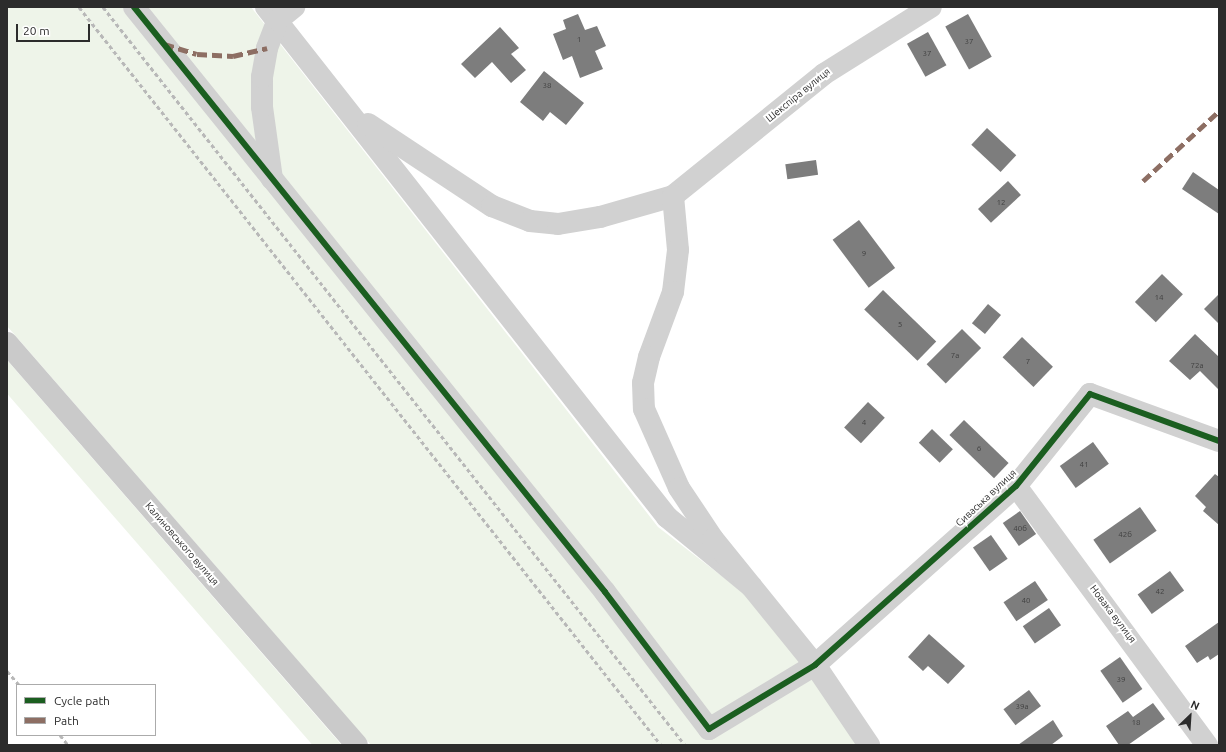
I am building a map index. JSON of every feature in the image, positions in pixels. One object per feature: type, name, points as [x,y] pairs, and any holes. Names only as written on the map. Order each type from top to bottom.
[{"type":"street","points":[[134,7],[272,180]]},
{"type":"street","name":"Шекспіра вулиця","points":[[673,196],[824,74],[931,7]]},
{"type":"street","points":[[272,180],[262,107],[262,77],[267,48],[279,11]]},
{"type":"street","points":[[279,11],[353,114],[667,517],[751,586]]},
{"type":"street","points":[[353,114],[492,206],[530,221],[558,224],[600,217],[673,196],[678,250],[673,292],[649,357],[643,383],[644,409],[679,488],[712,540],[815,665],[869,745]]},
{"type":"street","name":"Сиваська вулиця","points":[[272,180],[605,592],[709,729],[815,665],[1016,486],[1090,394],[1219,441]]},
{"type":"street","name":"Калиновського вулиця","points":[[7,343],[356,745]]},
{"type":"street","name":"Новака вулиця","points":[[1016,486],[1207,745]]},
{"type":"shaded area","points":[[7,7],[251,7],[658,527],[745,594],[810,674],[857,745],[371,745],[7,326]]},
{"type":"shaded area","points":[[7,360],[342,745],[313,745],[7,394]]},
{"type":"building","points":[[578,14],[585,30],[597,26],[606,46],[595,51],[603,69],[580,78],[572,56],[563,60],[553,34],[566,29],[563,20]]},
{"type":"building","points":[[968,14],[992,57],[969,69],[945,27]]},
{"type":"building","points":[[500,27],[519,48],[511,54],[526,70],[511,83],[492,62],[475,78],[461,64]]},
{"type":"building","points":[[928,32],[946,65],[925,77],[907,44]]},
{"type":"building","points":[[544,71],[584,103],[566,125],[550,112],[543,121],[520,102]]},
{"type":"building","points":[[987,128],[1016,155],[1001,172],[971,145]]},
{"type":"building","points":[[816,160],[818,175],[787,179],[785,164]]},
{"type":"building","points":[[1193,172],[1219,190],[1219,214],[1182,189]]},
{"type":"building","points":[[1008,181],[1021,195],[991,223],[978,209]]},
{"type":"building","points":[[859,220],[895,268],[869,288],[833,240]]},
{"type":"building","points":[[1162,274],[1183,294],[1156,322],[1135,302]]},
{"type":"building","points":[[883,290],[936,341],[917,361],[864,309]]},
{"type":"building","points":[[1219,294],[1219,324],[1204,309]]},
{"type":"building","points":[[988,304],[1001,315],[985,334],[972,323]]},
{"type":"building","points":[[962,329],[981,348],[946,383],[927,364]]},
{"type":"building","points":[[1195,334],[1219,357],[1219,390],[1200,371],[1190,380],[1169,361]]},
{"type":"building","points":[[1022,337],[1053,367],[1033,387],[1003,357]]},
{"type":"building","points":[[868,402],[885,418],[861,443],[844,428]]},
{"type":"building","points":[[964,420],[1009,463],[994,478],[949,435]]},
{"type":"building","points":[[932,429],[953,449],[940,463],[919,443]]},
{"type":"building","points":[[1093,442],[1109,464],[1076,488],[1060,466]]},
{"type":"building","points":[[1215,474],[1219,477],[1219,525],[1203,511],[1206,507],[1195,496]]},
{"type":"building","points":[[1140,507],[1157,531],[1110,563],[1093,540]]},
{"type":"building","points":[[1020,511],[1036,534],[1019,546],[1003,523]]},
{"type":"building","points":[[991,535],[1008,559],[990,571],[973,548]]},
{"type":"building","points":[[1170,571],[1184,590],[1152,614],[1138,595]]},
{"type":"building","points":[[1035,581],[1048,600],[1016,621],[1003,602]]},
{"type":"building","points":[[1049,608],[1061,625],[1035,644],[1023,626]]},
{"type":"building","points":[[1219,622],[1219,654],[1210,660],[1208,656],[1197,663],[1185,646]]},
{"type":"building","points":[[929,634],[965,666],[948,684],[928,666],[923,671],[908,657]]},
{"type":"building","points":[[1120,657],[1142,689],[1123,703],[1100,671]]},
{"type":"building","points":[[1029,690],[1041,706],[1015,725],[1003,709]]},
{"type":"building","points":[[1153,703],[1165,719],[1128,745],[1119,745],[1106,726],[1128,711],[1133,717]]},
{"type":"building","points":[[1053,720],[1063,736],[1051,745],[1018,745]]},
{"type":"railway","points":[[79,7],[661,745]]},
{"type":"railway","points":[[103,7],[685,745]]},
{"type":"railway","points":[[7,671],[18,684]]},
{"type":"railway","points":[[61,736],[68,745]]},
{"type":"marked path","points":[[164,44],[197,54],[233,56],[267,48]]},
{"type":"marked path","points":[[1143,181],[1219,111]]},
{"type":"cycle path","points":[[134,7],[605,592],[709,729],[815,665],[1016,486],[1090,394],[1219,441]]}]
